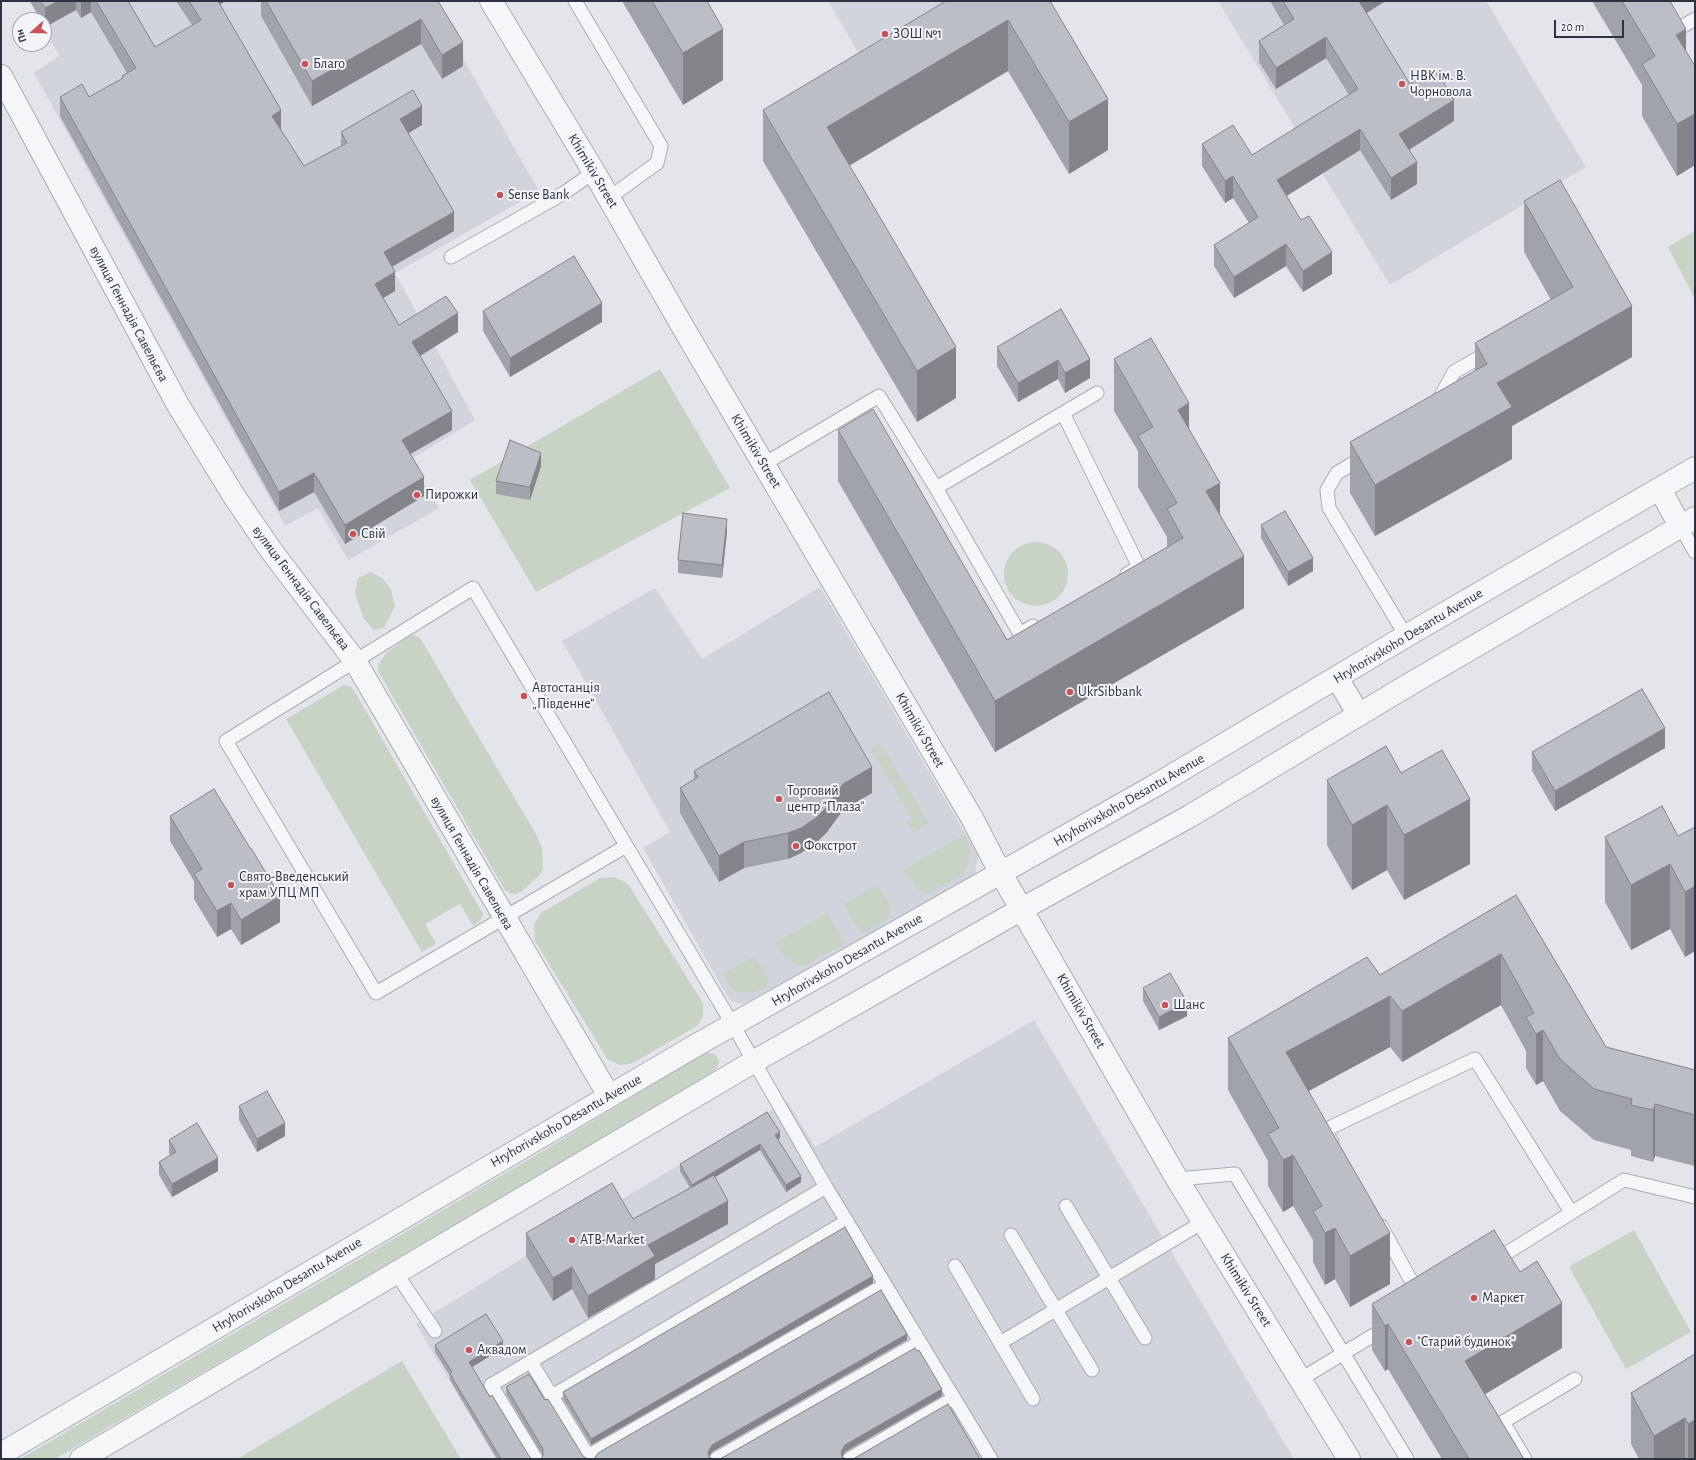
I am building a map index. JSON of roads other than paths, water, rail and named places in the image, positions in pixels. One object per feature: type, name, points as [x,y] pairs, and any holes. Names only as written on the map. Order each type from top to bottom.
[{"type":"street","name":"Khimikiv Street","points":[[491,1],[594,172],[972,818],[1000,872],[1177,1179],[1349,1459]]},
{"type":"street","name":"вулиця Геннадія Савельєва","points":[[1,76],[178,404],[234,496],[270,549],[356,661],[504,918],[609,1096]]},
{"type":"street","name":"Hryhorivskoho Desantu Avenue","points":[[1,1454],[609,1096],[1000,872],[1156,785],[1406,636],[1695,468]]},
{"type":"street","points":[[81,1459],[753,1062],[1022,909],[1190,816],[1687,522],[1660,489]]},
{"type":"street","points":[[1337,678],[1359,715]]},
{"type":"lane","points":[[575,1],[661,146],[657,163],[609,198]]},
{"type":"lane","points":[[1658,1],[1675,31],[1695,19]]},
{"type":"lane","points":[[451,258],[564,193],[594,172]]},
{"type":"lane","points":[[1433,412],[1454,372],[1500,345]]},
{"type":"lane","points":[[936,488],[1098,393]]},
{"type":"lane","points":[[764,464],[879,396],[936,488],[1020,634],[1046,619]]},
{"type":"lane","points":[[1063,413],[1139,567],[1119,578]]},
{"type":"lane","points":[[1377,449],[1337,473],[1327,490],[1329,508],[1406,636]]},
{"type":"lane","points":[[1687,522],[1695,552]]},
{"type":"lane","points":[[626,846],[376,993],[226,741],[473,588],[733,1025],[826,1187],[954,1398],[988,1458]]},
{"type":"lane","points":[[1337,1150],[1326,1130],[1475,1059],[1570,1212]]},
{"type":"lane","points":[[1177,1179],[1235,1174],[1406,1459]]},
{"type":"lane","points":[[1485,1267],[1570,1212],[1624,1180],[1695,1197]]},
{"type":"lane","points":[[536,1459],[491,1385],[826,1187]]},
{"type":"lane","points":[[1066,1206],[1145,1338]]},
{"type":"lane","points":[[1375,1217],[1425,1305]]},
{"type":"lane","points":[[552,1396],[847,1221]]},
{"type":"lane","points":[[1000,1343],[1110,1279],[1203,1222]]},
{"type":"lane","points":[[1011,1235],[1092,1370]]},
{"type":"lane","points":[[955,1266],[1033,1399]]},
{"type":"lane","points":[[396,1273],[436,1331]]},
{"type":"lane","points":[[531,1362],[589,1458],[885,1285]]},
{"type":"lane","points":[[1301,1379],[1398,1321]]},
{"type":"lane","points":[[716,1459],[920,1342]]},
{"type":"lane","points":[[1525,1459],[1504,1422],[1575,1379]]},
{"type":"lane","points":[[849,1459],[954,1398]]},
{"type":"place","name":"ЗОШ №1","points":[[885,34]]},
{"type":"place","name":"Благо","points":[[305,64]]},
{"type":"place","name":"НВК ім. В. Чорновола","points":[[1402,84]]},
{"type":"place","name":"Sense Bank","points":[[500,195]]},
{"type":"place","name":"Пирожки","points":[[417,495]]},
{"type":"place","name":"Свій","points":[[353,534]]},
{"type":"place","name":"UkrSibbank","points":[[1070,692]]},
{"type":"place","name":"Автостанція „Південне“","points":[[524,696]]},
{"type":"place","name":"Торговий центр \"Плаза\"","points":[[779,799]]},
{"type":"place","name":"Фокстрот","points":[[796,846]]},
{"type":"place","name":"Свято-Введенський храм УПЦ МП","points":[[231,885]]},
{"type":"place","name":"Шанс","points":[[1165,1005]]},
{"type":"place","name":"ATB-Market","points":[[572,1240]]},
{"type":"place","name":"Маркет","points":[[1474,1298]]},
{"type":"place","name":"\"Старий будинок\"","points":[[1409,1342]]},
{"type":"place","name":"Аквадом","points":[[469,1350]]}]
